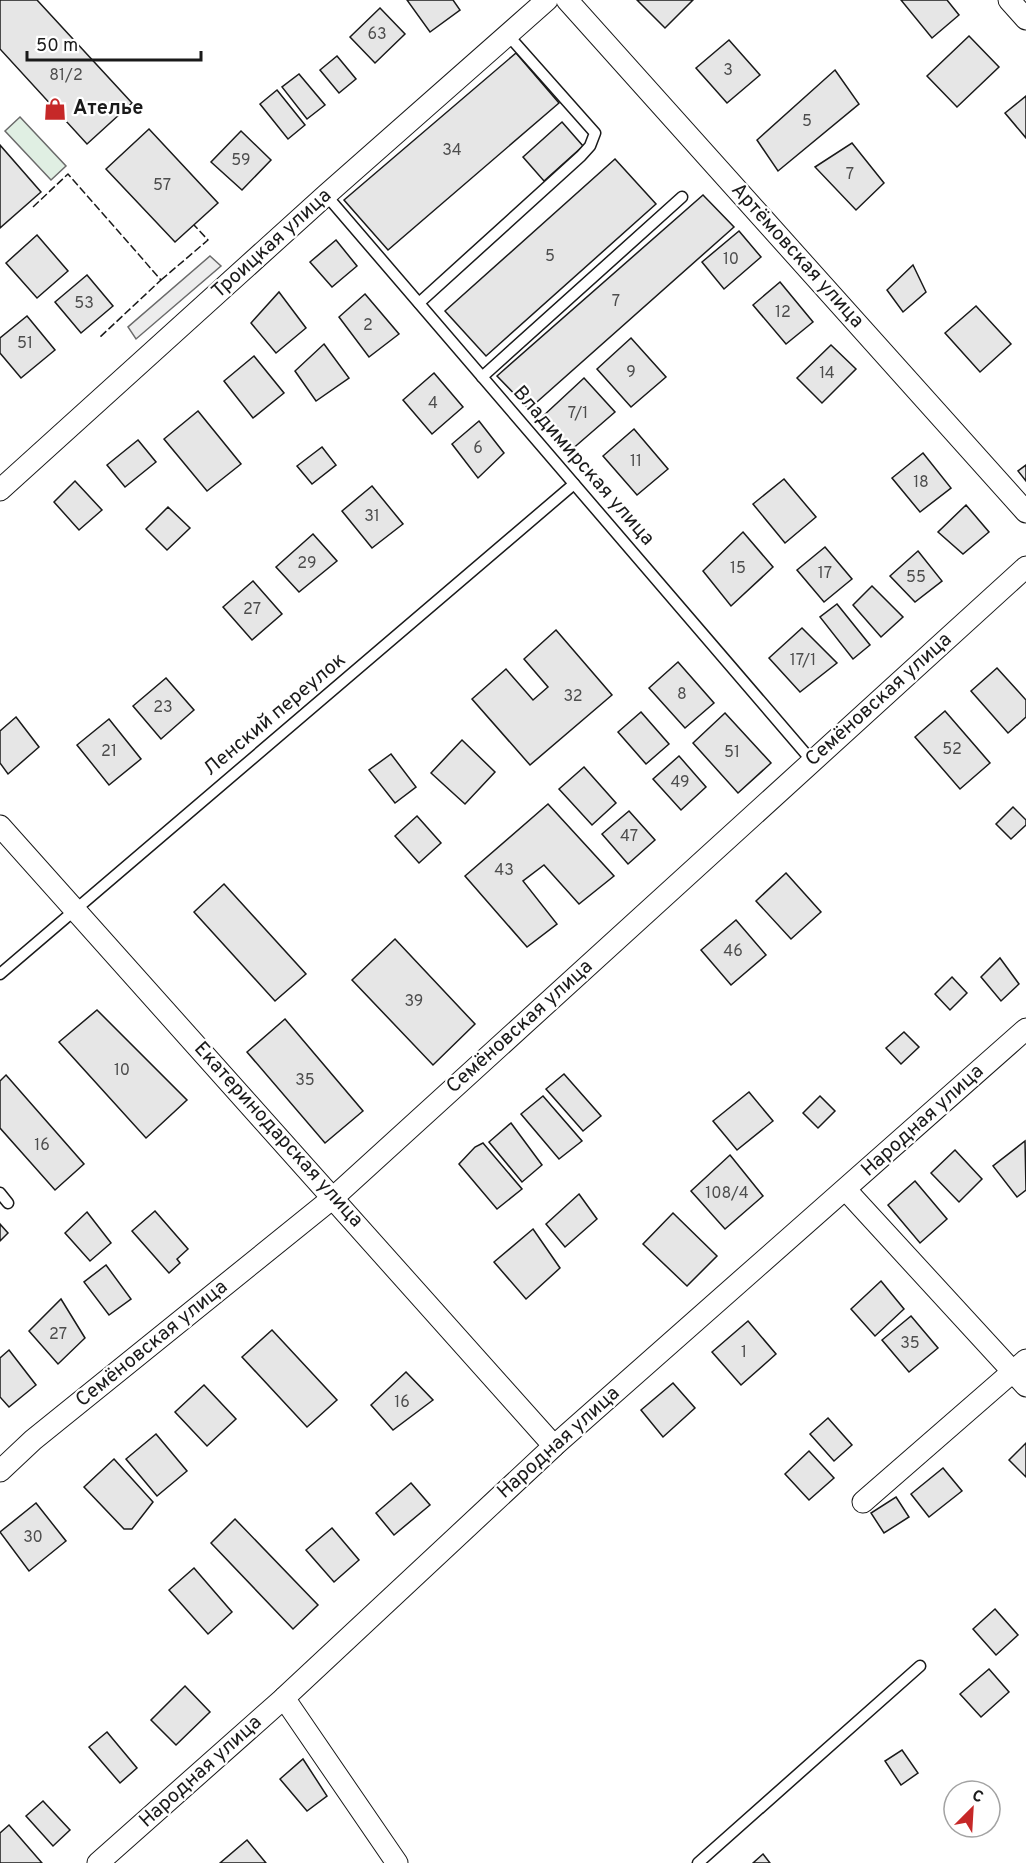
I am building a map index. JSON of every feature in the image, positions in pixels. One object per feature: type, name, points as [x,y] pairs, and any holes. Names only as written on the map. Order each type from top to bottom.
[{"type":"street","name":"Троицкая улица","points":[[0,490],[326,195],[547,0]]},
{"type":"street","name":"Артёмовская улица","points":[[567,0],[1026,512]]},
{"type":"street","points":[[1009,0],[1026,19]]},
{"type":"street","name":"Семёновская улица","points":[[0,1471],[33,1440],[334,1197],[1026,567]]},
{"type":"street","name":"Екатеринодарская улица","points":[[0,826],[334,1197],[554,1446]]},
{"type":"street","name":"Народная улица","points":[[98,1863],[284,1698],[554,1446],[1026,1029]]},
{"type":"street","points":[[846,1190],[1022,1373],[863,1502]]},
{"type":"street","points":[[284,1698],[397,1863]]},
{"type":"lane","points":[[419,303],[581,156],[590,146],[595,133],[508,35]]},
{"type":"lane","name":"Владимирская улица","points":[[326,195],[812,761]]},
{"type":"lane","points":[[482,377],[682,197]]},
{"type":"lane","name":"Ленский переулок","points":[[0,974],[574,484]]},
{"type":"lane","points":[[0,1193],[8,1203]]},
{"type":"lane","points":[[698,1863],[920,1666]]},
{"type":"green space","points":[[20,117],[66,166],[51,180],[5,131]]},
{"type":"shaded area","points":[[210,256],[221,266],[136,339],[128,327]]},
{"type":"building","points":[[0,0],[37,0],[132,103],[87,144],[0,49]]},
{"type":"building","points":[[407,0],[453,0],[460,10],[430,32]]},
{"type":"building","points":[[637,0],[693,0],[665,28]]},
{"type":"building","points":[[901,0],[947,0],[959,15],[932,38]]},
{"type":"building","points":[[380,8],[405,34],[375,63],[350,37]]},
{"type":"building","points":[[969,36],[999,67],[957,107],[927,76]]},
{"type":"building","points":[[729,40],[760,75],[727,103],[696,68]]},
{"type":"building","points":[[516,53],[559,103],[388,250],[344,200]]},
{"type":"building","points":[[337,56],[356,79],[339,93],[320,70]]},
{"type":"building","points":[[835,70],[859,104],[778,171],[757,140]]},
{"type":"building","points":[[299,74],[325,105],[307,119],[282,87]]},
{"type":"building","points":[[277,90],[305,125],[288,139],[260,104]]},
{"type":"building","points":[[1026,96],[1026,138],[1005,113]]},
{"type":"building","points":[[562,122],[583,146],[544,181],[523,157]]},
{"type":"building","points":[[149,129],[218,203],[175,242],[106,169]]},
{"type":"building","points":[[241,131],[271,160],[242,190],[211,162]]},
{"type":"building","points":[[852,143],[884,183],[856,210],[815,167]]},
{"type":"building","points":[[0,145],[41,192],[0,228]]},
{"type":"building","points":[[615,159],[656,204],[486,356],[445,311]]},
{"type":"building","points":[[703,195],[734,227],[529,409],[497,376]]},
{"type":"building","points":[[739,231],[761,257],[724,289],[702,262]]},
{"type":"building","points":[[37,235],[68,271],[37,298],[6,263]]},
{"type":"building","points":[[336,240],[357,266],[332,287],[310,262]]},
{"type":"building","points":[[913,265],[926,292],[903,312],[887,290]]},
{"type":"building","points":[[87,275],[113,306],[81,333],[55,302]]},
{"type":"building","points":[[780,282],[813,322],[786,344],[753,305]]},
{"type":"building","points":[[279,292],[306,328],[276,353],[251,323]]},
{"type":"building","points":[[365,294],[399,334],[369,357],[339,317]]},
{"type":"building","points":[[976,306],[1011,344],[980,372],[945,333]]},
{"type":"building","points":[[27,316],[55,350],[21,378],[0,353],[0,338]]},
{"type":"building","points":[[631,338],[666,377],[631,407],[597,369]]},
{"type":"building","points":[[324,344],[349,378],[316,401],[295,371]]},
{"type":"building","points":[[831,345],[856,369],[822,403],[797,378]]},
{"type":"building","points":[[254,356],[284,393],[253,418],[224,381]]},
{"type":"building","points":[[434,373],[463,407],[432,434],[403,400]]},
{"type":"building","points":[[584,378],[615,412],[570,451],[542,417]]},
{"type":"building","points":[[198,411],[241,464],[207,491],[164,439]]},
{"type":"building","points":[[479,421],[504,453],[478,478],[452,444]]},
{"type":"building","points":[[634,429],[668,469],[637,495],[603,456]]},
{"type":"building","points":[[138,440],[156,462],[125,487],[107,465]]},
{"type":"building","points":[[322,447],[336,465],[312,484],[297,466]]},
{"type":"building","points":[[923,453],[951,488],[920,512],[892,478]]},
{"type":"building","points":[[1026,465],[1026,481],[1018,471]]},
{"type":"building","points":[[784,479],[816,517],[785,543],[753,504]]},
{"type":"building","points":[[75,481],[102,510],[79,530],[54,502]]},
{"type":"building","points":[[372,486],[403,524],[372,548],[342,511]]},
{"type":"building","points":[[966,505],[989,532],[963,554],[938,532]]},
{"type":"building","points":[[168,507],[190,528],[167,550],[146,529]]},
{"type":"building","points":[[743,532],[773,567],[731,606],[703,571]]},
{"type":"building","points":[[313,534],[337,561],[299,592],[276,567]]},
{"type":"building","points":[[825,547],[852,579],[824,602],[797,570]]},
{"type":"building","points":[[918,551],[942,581],[915,602],[890,576]]},
{"type":"building","points":[[253,581],[282,614],[252,640],[223,607]]},
{"type":"building","points":[[872,586],[903,617],[881,637],[853,605]]},
{"type":"building","points":[[837,604],[870,645],[853,659],[820,617]]},
{"type":"building","points":[[802,628],[837,663],[800,692],[769,658]]},
{"type":"building","points":[[556,630],[612,695],[530,765],[472,699],[506,669],[533,700],[548,687],[524,659]]},
{"type":"building","points":[[678,662],[714,703],[685,728],[649,688]]},
{"type":"building","points":[[997,668],[1026,700],[1026,717],[1008,733],[971,691]]},
{"type":"building","points":[[166,678],[194,710],[161,739],[133,706]]},
{"type":"building","points":[[945,711],[990,763],[960,789],[915,737]]},
{"type":"building","points":[[641,712],[669,744],[646,764],[618,732]]},
{"type":"building","points":[[725,713],[771,763],[738,793],[693,743]]},
{"type":"building","points":[[16,717],[39,747],[8,774],[0,763],[0,731]]},
{"type":"building","points":[[109,719],[141,759],[109,785],[77,745]]},
{"type":"building","points":[[462,740],[495,772],[465,804],[431,773]]},
{"type":"building","points":[[391,754],[416,787],[395,803],[369,770]]},
{"type":"building","points":[[679,756],[706,787],[681,810],[653,779]]},
{"type":"building","points":[[584,767],[616,803],[592,825],[559,789]]},
{"type":"building","points":[[548,804],[614,876],[579,904],[544,865],[523,881],[557,924],[527,947],[465,876]]},
{"type":"building","points":[[1013,807],[1026,820],[1026,825],[1011,839],[996,824]]},
{"type":"building","points":[[629,811],[655,840],[628,864],[602,834]]},
{"type":"building","points":[[417,816],[441,843],[419,863],[395,836]]},
{"type":"building","points":[[786,873],[821,912],[791,939],[756,901]]},
{"type":"building","points":[[224,884],[306,974],[275,1001],[194,912]]},
{"type":"building","points":[[736,920],[766,955],[731,985],[701,950]]},
{"type":"building","points":[[395,939],[475,1024],[433,1065],[352,980]]},
{"type":"building","points":[[1000,958],[1019,984],[1001,1001],[981,977]]},
{"type":"building","points":[[952,977],[967,993],[950,1010],[935,994]]},
{"type":"building","points":[[97,1010],[187,1100],[146,1138],[59,1042]]},
{"type":"building","points":[[285,1019],[363,1111],[325,1143],[247,1052]]},
{"type":"building","points":[[904,1032],[919,1047],[901,1064],[886,1048]]},
{"type":"building","points":[[564,1074],[601,1116],[583,1131],[546,1089]]},
{"type":"building","points":[[6,1075],[84,1164],[55,1190],[0,1128],[0,1081]]},
{"type":"building","points":[[749,1092],[773,1121],[737,1150],[713,1121]]},
{"type":"building","points":[[543,1096],[582,1141],[559,1159],[521,1114]]},
{"type":"building","points":[[820,1096],[835,1111],[818,1128],[803,1113]]},
{"type":"building","points":[[511,1123],[542,1165],[522,1182],[489,1142]]},
{"type":"building","points":[[1025,1141],[1026,1190],[1017,1197],[993,1166]]},
{"type":"building","points":[[483,1143],[522,1189],[497,1209],[459,1164],[475,1147]]},
{"type":"building","points":[[955,1150],[982,1179],[959,1202],[931,1173]]},
{"type":"building","points":[[730,1155],[763,1196],[725,1229],[691,1191]]},
{"type":"building","points":[[915,1181],[947,1219],[920,1243],[888,1205]]},
{"type":"building","points":[[579,1194],[597,1219],[565,1247],[546,1224]]},
{"type":"building","points":[[155,1211],[188,1249],[177,1259],[180,1263],[169,1273],[132,1231]]},
{"type":"building","points":[[87,1212],[111,1243],[90,1261],[65,1233]]},
{"type":"building","points":[[673,1213],[717,1256],[687,1286],[643,1244]]},
{"type":"building","points":[[0,1224],[8,1233],[0,1241]]},
{"type":"building","points":[[533,1229],[560,1268],[526,1299],[494,1262]]},
{"type":"building","points":[[106,1265],[131,1299],[109,1315],[84,1282]]},
{"type":"building","points":[[881,1281],[904,1309],[875,1336],[851,1309]]},
{"type":"building","points":[[61,1299],[85,1338],[58,1364],[29,1331]]},
{"type":"building","points":[[911,1316],[938,1348],[909,1372],[882,1340]]},
{"type":"building","points":[[748,1321],[776,1354],[741,1385],[712,1352]]},
{"type":"building","points":[[272,1330],[337,1400],[307,1427],[242,1357]]},
{"type":"building","points":[[9,1350],[36,1385],[9,1407],[0,1397],[0,1358]]},
{"type":"building","points":[[406,1372],[433,1400],[393,1430],[371,1405]]},
{"type":"building","points":[[673,1383],[695,1408],[663,1437],[641,1410]]},
{"type":"building","points":[[204,1385],[236,1419],[207,1446],[175,1412]]},
{"type":"building","points":[[828,1418],[852,1445],[834,1461],[810,1434]]},
{"type":"building","points":[[156,1434],[187,1471],[157,1496],[126,1459]]},
{"type":"building","points":[[1026,1443],[1026,1477],[1009,1460]]},
{"type":"building","points":[[809,1451],[834,1478],[809,1500],[785,1474]]},
{"type":"building","points":[[114,1459],[153,1502],[132,1529],[124,1529],[84,1487]]},
{"type":"building","points":[[943,1468],[962,1491],[929,1517],[911,1494]]},
{"type":"building","points":[[411,1483],[430,1505],[394,1535],[376,1513]]},
{"type":"building","points":[[896,1497],[909,1517],[884,1533],[871,1513]]},
{"type":"building","points":[[36,1503],[66,1541],[29,1571],[0,1532]]},
{"type":"building","points":[[235,1519],[318,1605],[293,1629],[211,1543]]},
{"type":"building","points":[[332,1528],[359,1560],[334,1582],[306,1550]]},
{"type":"building","points":[[194,1568],[232,1612],[208,1634],[169,1590]]},
{"type":"building","points":[[995,1609],[1018,1635],[996,1655],[973,1629]]},
{"type":"building","points":[[989,1669],[1009,1692],[981,1717],[960,1694]]},
{"type":"building","points":[[185,1686],[210,1712],[176,1745],[151,1720]]},
{"type":"building","points":[[107,1732],[137,1768],[120,1783],[89,1747]]},
{"type":"building","points":[[902,1750],[918,1773],[901,1785],[885,1761]]},
{"type":"building","points":[[303,1759],[327,1796],[307,1811],[280,1779]]},
{"type":"building","points":[[43,1801],[70,1830],[53,1846],[26,1816]]},
{"type":"building","points":[[9,1825],[42,1863],[0,1863],[0,1833]]},
{"type":"building","points":[[247,1840],[266,1863],[220,1863]]},
{"type":"building","points":[[763,1854],[770,1863],[753,1863]]},
{"type":"fence","points":[[33,207],[68,174],[161,280],[99,338]]},
{"type":"fence","points":[[161,280],[208,240],[194,225]]},
{"type":"place","name":"Ателье","points":[[55,109]]}]
